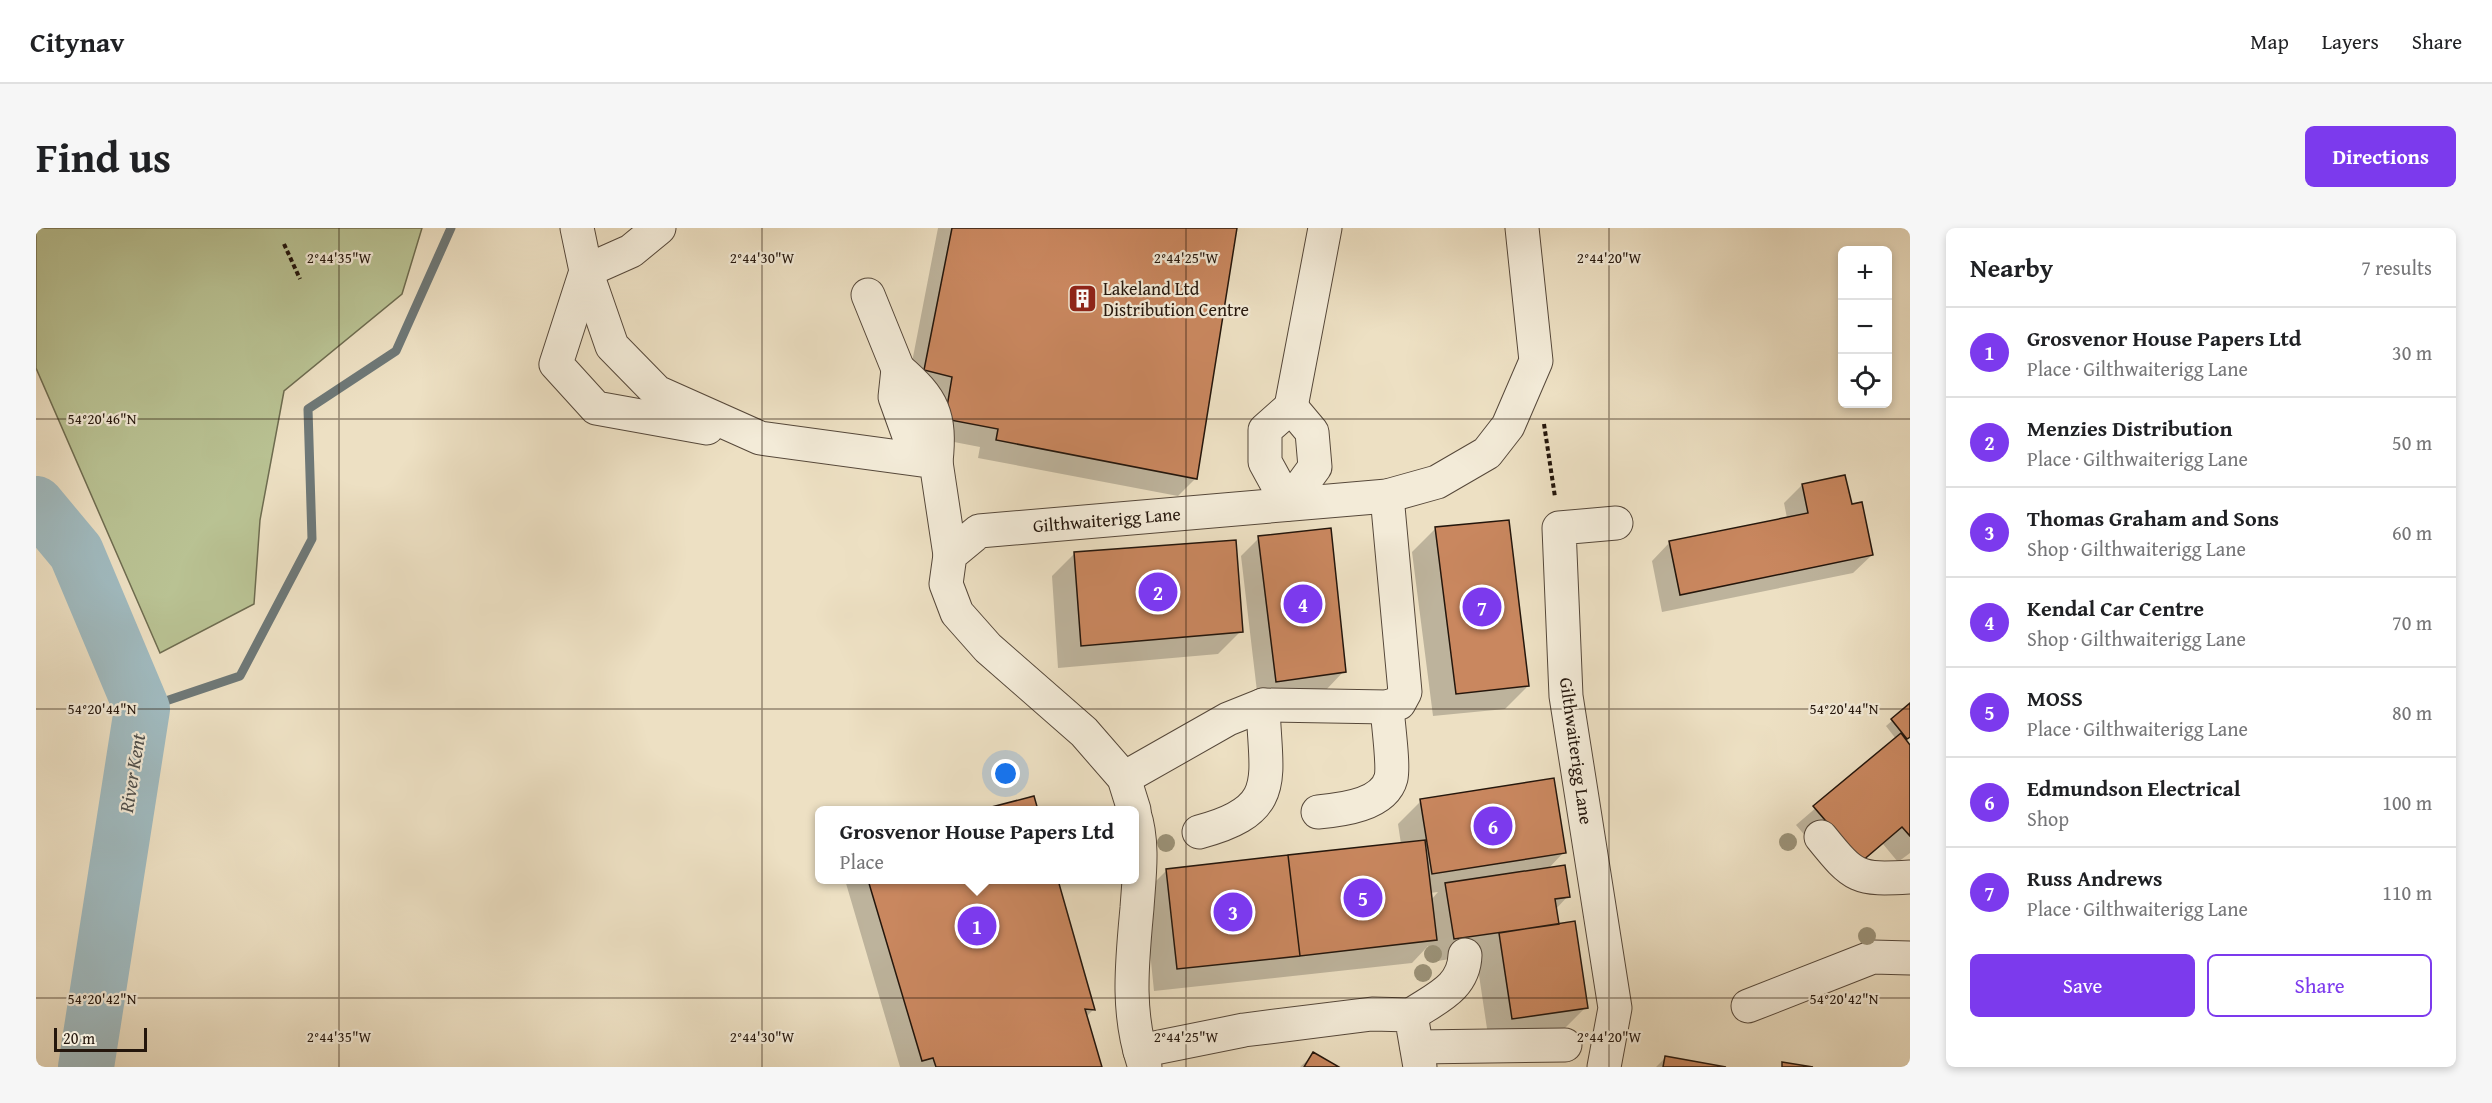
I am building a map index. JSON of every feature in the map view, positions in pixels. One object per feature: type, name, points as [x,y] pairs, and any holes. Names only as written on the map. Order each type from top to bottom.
[{"type":"street","points":[[577,228],[586,271],[612,346],[657,392],[760,438]]},
{"type":"street","points":[[658,228],[631,251],[586,271],[556,364],[596,408],[760,438],[936,462]]},
{"type":"street","points":[[1291,407],[1312,432],[1315,467],[1288,504],[1264,462],[1264,430],[1291,407],[1325,228]]},
{"type":"street","name":"Gilthwaiterigg Lane","points":[[950,555],[979,531],[1387,496],[1437,482],[1487,453],[1508,426],[1536,361],[1521,228]]},
{"type":"street","points":[[868,295],[898,369],[896,397],[909,436],[936,462],[950,555],[946,584],[957,613],[988,648],[1084,732],[1124,778],[1132,806]]},
{"type":"street","points":[[1124,778],[1228,719],[1263,705],[1387,707],[1399,703],[1405,692],[1387,496]]},
{"type":"street","points":[[1559,528],[1616,523]]},
{"type":"street","name":"Gilthwaiterigg Lane","points":[[1559,528],[1566,696],[1615,1008],[1604,1067]]},
{"type":"street","points":[[1199,831],[1229,824],[1251,810],[1266,785],[1263,705]]},
{"type":"street","points":[[1318,812],[1348,809],[1384,792],[1391,777],[1387,707]]},
{"type":"street","points":[[1139,827],[1139,861]]},
{"type":"street","points":[[1821,837],[1846,868],[1861,875],[1910,877]]},
{"type":"street","points":[[1138,884],[1131,1001],[1142,1059],[1244,1030],[1372,1014],[1411,1015],[1451,988],[1464,971],[1465,955]]},
{"type":"street","points":[[1748,1006],[1873,957],[1910,958]]},
{"type":"street","points":[[1411,1015],[1418,1057],[1565,1045]]},
{"type":"path","points":[[284,244],[300,279]]},
{"type":"path","points":[[1544,417],[1559,528]]},
{"type":"green space","points":[[36,228],[422,228],[402,294],[284,391],[260,520],[254,604],[160,653],[36,368]]},
{"type":"building","name":"Lakeland Ltd Distribution Centre","points":[[952,228],[1237,228],[1197,479],[996,440],[998,429],[945,419],[952,377],[924,370]]},
{"type":"building","points":[[1845,475],[1852,504],[1862,502],[1873,555],[1680,595],[1669,541],[1808,513],[1802,484]]},
{"type":"building","points":[[1509,520],[1529,686],[1456,694],[1435,527]]},
{"type":"building","points":[[1331,528],[1346,672],[1276,682],[1258,536]]},
{"type":"building","points":[[1236,540],[1243,632],[1081,646],[1074,552]]},
{"type":"building","points":[[1910,703],[1910,737],[1907,739],[1891,719]]},
{"type":"building","points":[[1901,733],[1910,745],[1910,836],[1902,827],[1861,862],[1813,806]]},
{"type":"building","points":[[1554,778],[1566,853],[1432,874],[1420,799]]},
{"type":"building","points":[[1034,796],[1037,806],[995,806]]},
{"type":"building","points":[[1425,840],[1437,940],[1300,956],[1288,855]]},
{"type":"building","points":[[1288,855],[1300,956],[1177,969],[1166,869]]},
{"type":"building","points":[[1565,865],[1570,897],[1555,899],[1559,924],[1454,939],[1445,883]]},
{"type":"building","points":[[869,884],[1059,884],[1095,1010],[1085,1009],[1102,1067],[936,1067],[933,1058],[922,1061]]},
{"type":"building","points":[[1575,921],[1588,1008],[1512,1019],[1499,933]]},
{"type":"building","points":[[1313,1052],[1339,1067],[1304,1067]]},
{"type":"building","points":[[1665,1056],[1726,1067],[1663,1067]]},
{"type":"building","points":[[1782,1062],[1813,1067],[1782,1067]]},
{"type":"waterway","points":[[142,709],[240,676],[312,539],[308,409],[396,351],[451,228]]},
{"type":"waterway","name":"River Kent","points":[[36,504],[76,552],[142,709],[86,1067]]},
{"type":"place","name":"Lakeland Ltd Distribution Centre","points":[[1082,299]]},
{"type":"place","name":"Menzies Distribution","points":[[1158,592]]},
{"type":"place","name":"Kendal Car Centre","points":[[1303,604]]},
{"type":"place","name":"Russ Andrews","points":[[1482,607]]},
{"type":"place","name":"Edmundson Electrical","points":[[1493,826]]},
{"type":"place","name":"MOSS","points":[[1363,898]]},
{"type":"place","name":"Thomas Graham and Sons","points":[[1233,912]]},
{"type":"place","name":"Grosvenor House Papers Ltd","points":[[977,926]]}]
